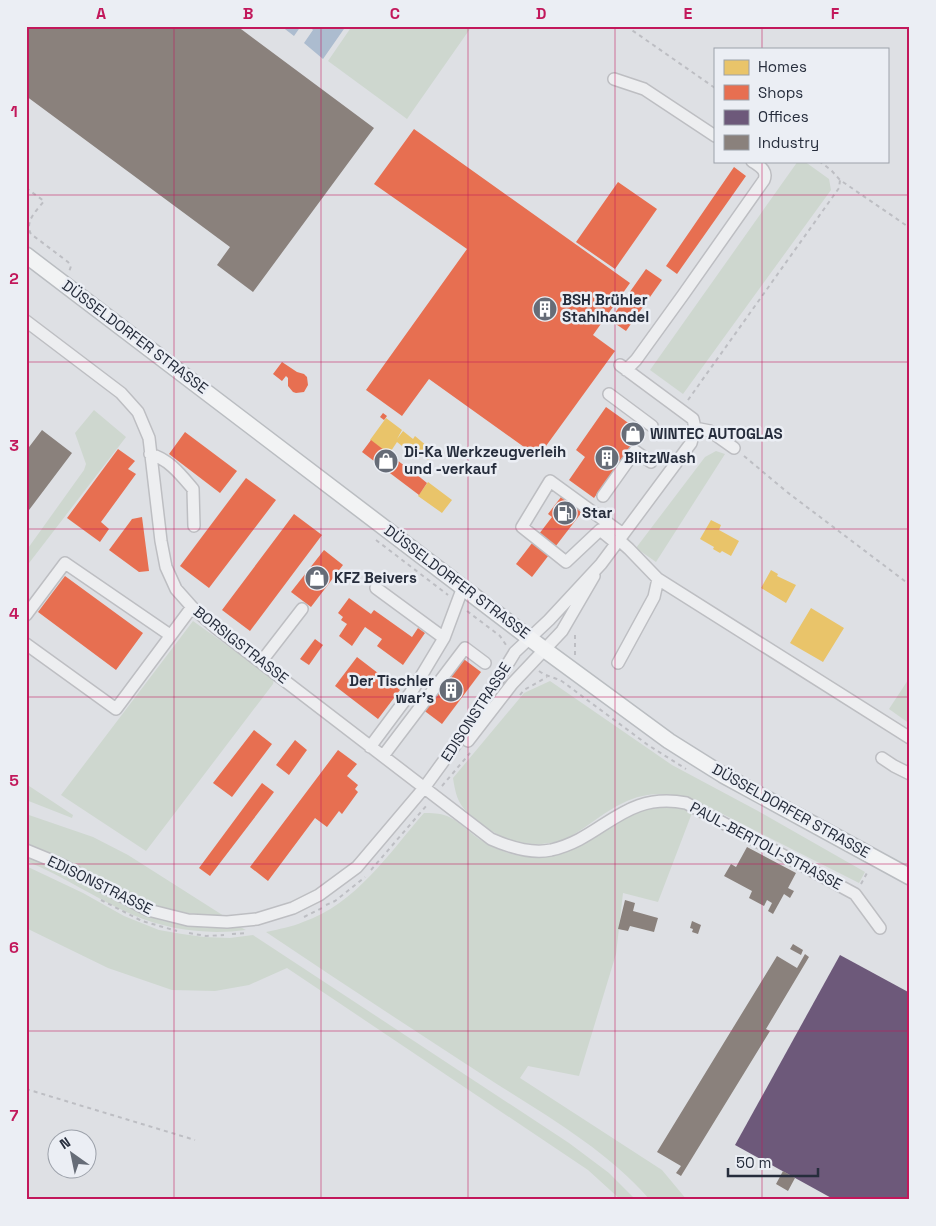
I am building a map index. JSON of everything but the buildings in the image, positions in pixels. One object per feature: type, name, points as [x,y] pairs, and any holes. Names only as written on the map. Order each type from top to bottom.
[{"type":"main road","name":"DÜSSELDORFER STRASSE","points":[[26,255],[545,650],[669,741],[724,774],[910,877]]},
{"type":"street","points":[[614,79],[644,89],[714,135]]},
{"type":"street","points":[[601,564],[691,443],[695,428],[693,419],[623,368],[636,360],[764,180],[766,175],[764,169],[754,162]]},
{"type":"street","name":"BORSIGSTRASSE","points":[[26,320],[107,382],[132,403],[138,412],[149,438],[166,568],[176,589],[192,607],[424,788]]},
{"type":"street","points":[[609,394],[652,426]]},
{"type":"street","points":[[695,428],[710,432],[734,448]]},
{"type":"street","points":[[603,496],[635,451],[651,462]]},
{"type":"street","points":[[150,454],[161,456],[193,489],[194,526]]},
{"type":"street","points":[[619,539],[600,530],[566,562],[522,527],[550,481],[619,539],[658,579],[910,738]]},
{"type":"street","points":[[26,615],[65,563],[170,635]]},
{"type":"street","name":"EDISONSTRASSE","points":[[424,788],[472,722],[516,652],[601,564]]},
{"type":"street","name":"EDISONSTRASSE","points":[[26,850],[60,864],[135,904],[161,914],[202,922],[242,921],[294,908],[331,888],[357,867],[424,788],[462,748],[530,664],[562,631],[601,564]]},
{"type":"street","points":[[618,663],[654,597],[658,579]]},
{"type":"street","points":[[370,747],[414,688],[444,638],[463,587]]},
{"type":"street","points":[[376,588],[444,638]]},
{"type":"street","points":[[26,644],[116,709],[192,607]]},
{"type":"street","points":[[261,662],[302,609]]},
{"type":"street","points":[[383,756],[465,648],[485,663]]},
{"type":"street","points":[[882,758],[910,774]]},
{"type":"street","name":"PAUL-BERTOLI-STRASSE","points":[[424,788],[490,839],[505,845],[534,850],[549,850],[566,845],[636,806],[658,800],[686,802],[855,894],[880,928]]},
{"type":"path","points":[[626,26],[714,87]]},
{"type":"path","points":[[820,162],[840,180],[910,228]]},
{"type":"path","points":[[680,410],[839,188],[840,180]]},
{"type":"path","points":[[26,188],[44,201],[31,219],[28,230],[71,266],[61,281]]},
{"type":"path","points":[[734,448],[787,492],[910,585]]},
{"type":"path","points":[[458,603],[500,636],[504,644],[516,652]]},
{"type":"path","points":[[567,666],[575,655],[576,626]]},
{"type":"path","points":[[518,697],[524,690],[547,677],[530,664]]},
{"type":"path","points":[[370,871],[473,750]]},
{"type":"path","points":[[855,894],[869,869]]},
{"type":"path","points":[[299,918],[336,901],[365,877]]},
{"type":"path","points":[[96,897],[142,921],[180,931]]},
{"type":"path","points":[[189,932],[206,936],[248,933]]},
{"type":"path","points":[[26,1089],[195,1140]]},
{"type":"shaded area","points":[[352,26],[472,26],[407,119],[328,61]]},
{"type":"shaded area","points":[[797,162],[805,162],[829,179],[831,190],[683,394],[650,370]]},
{"type":"shaded area","points":[[94,410],[126,437],[26,567],[26,551],[84,470],[86,464],[75,433]]},
{"type":"shaded area","points":[[716,451],[725,454],[656,562],[636,548],[705,457]]},
{"type":"shaded area","points":[[193,621],[274,679],[273,684],[146,851],[61,795]]},
{"type":"shaded area","points":[[910,677],[910,724],[889,709]]},
{"type":"shaded area","points":[[550,681],[672,765],[865,872],[859,883],[697,801],[678,796],[660,794],[632,799],[616,806],[584,828],[560,841],[537,844],[525,843],[513,841],[491,831],[469,814],[461,805],[456,794],[453,778],[524,693]]},
{"type":"shaded area","points":[[26,784],[73,815],[72,818],[26,800]]},
{"type":"shaded area","points":[[670,807],[692,813],[658,902],[623,893],[616,954],[579,1076],[528,1066],[520,1078],[662,1170],[687,1200],[650,1200],[613,1164],[551,1118],[266,932],[299,924],[322,914],[339,903],[370,876],[424,813],[444,815],[451,818],[482,841],[498,849],[522,856],[540,857],[553,855],[577,846],[633,814],[656,808]]},
{"type":"shaded area","points":[[26,814],[93,837],[128,855],[224,916],[183,913],[145,902],[88,872],[26,844]]},
{"type":"shaded area","points":[[26,856],[67,874],[125,906],[163,921],[207,928],[240,927],[246,930],[217,932],[188,930],[147,920],[119,909],[26,861]]},
{"type":"shaded area","points":[[26,866],[83,893],[124,916],[159,930],[204,937],[230,938],[253,935],[569,1143],[609,1173],[636,1200],[621,1200],[588,1170],[287,968],[249,985],[215,991],[172,990],[108,968],[26,928]]},
{"type":"water","points":[[281,26],[301,26],[294,36]]},
{"type":"water","points":[[309,26],[346,26],[323,59],[304,43],[313,30]]},
{"type":"place","name":"BSH Brühler Stahlhandel","points":[[545,309]]},
{"type":"place","name":"WINTEC AUTOGLAS","points":[[633,434]]},
{"type":"place","name":"BlitzWash","points":[[607,458]]},
{"type":"place","name":"Di-Ka Werkzeugverleih und -verkauf","points":[[386,461]]},
{"type":"place","name":"Star","points":[[565,513]]},
{"type":"place","name":"KFZ Beivers","points":[[317,578]]},
{"type":"place","name":"Der Tischler war's","points":[[451,690]]}]
